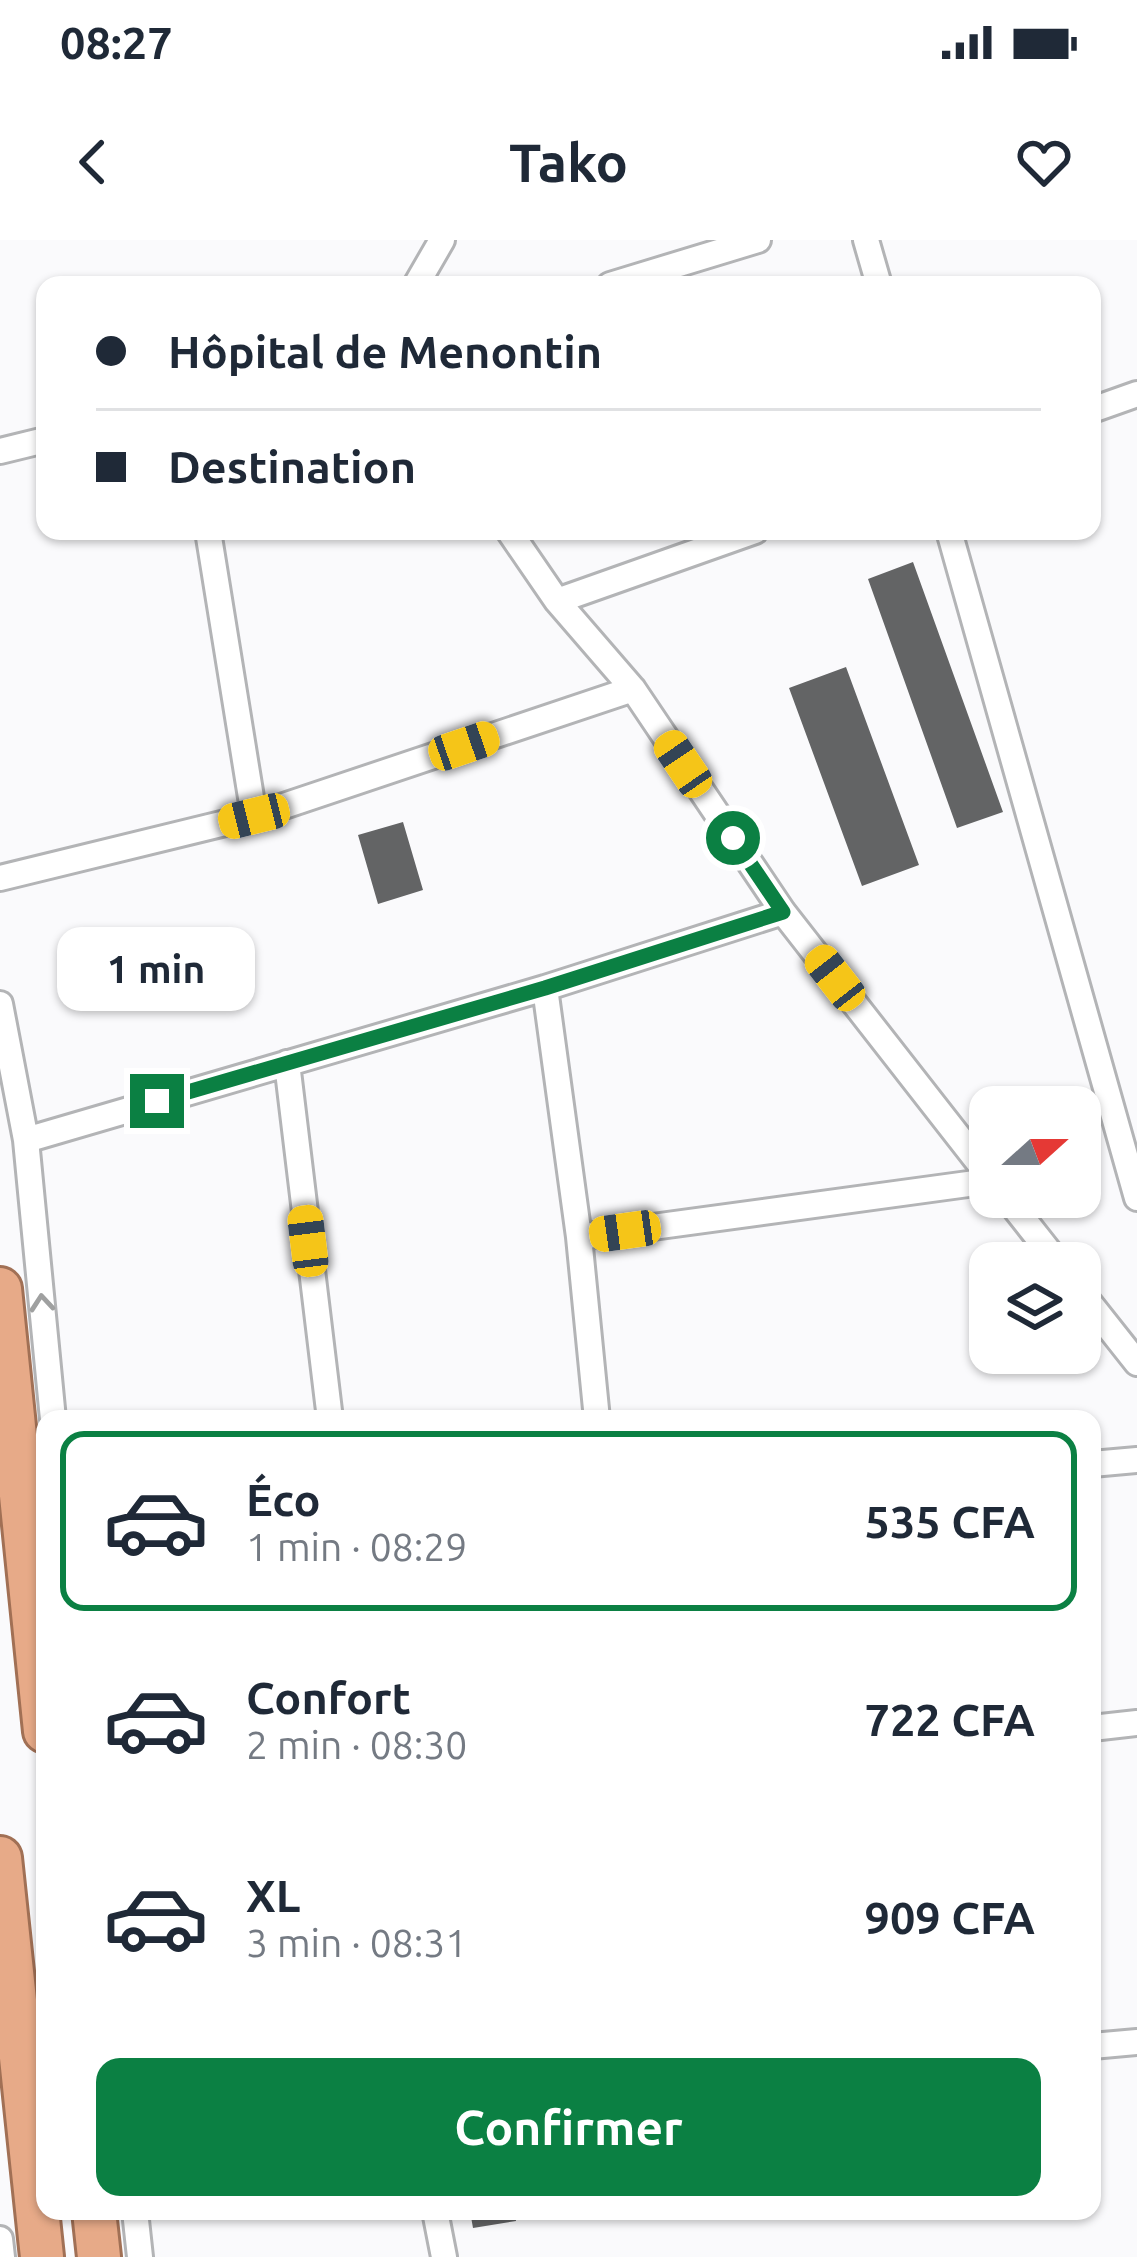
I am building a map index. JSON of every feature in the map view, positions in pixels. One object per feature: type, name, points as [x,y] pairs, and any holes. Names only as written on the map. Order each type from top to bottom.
[{"type":"highway","points":[[0,1289],[36,1643]]},
{"type":"highway","points":[[0,1858],[36,2200]]},
{"type":"highway","points":[[38,2220],[42,2257]]},
{"type":"highway","points":[[95,2220],[99,2257]]},
{"type":"street","points":[[421,276],[442,240]]},
{"type":"street","points":[[640,276],[758,240]]},
{"type":"street","points":[[866,240],[876,276]]},
{"type":"street","points":[[1101,407],[1137,394]]},
{"type":"street","points":[[0,451],[36,442]]},
{"type":"street","points":[[209,540],[254,816]]},
{"type":"street","points":[[515,540],[557,602],[633,689],[783,912],[969,1152]]},
{"type":"street","points":[[557,602],[729,540]]},
{"type":"street","points":[[952,540],[1137,1198]]},
{"type":"street","points":[[0,878],[254,816],[633,689]]},
{"type":"street","points":[[26,1140],[545,988],[783,912]]},
{"type":"street","points":[[545,988],[579,1238],[596,1410]]},
{"type":"street","points":[[0,1004],[26,1140],[52,1410]]},
{"type":"street","points":[[286,1063],[329,1410]]},
{"type":"street","points":[[579,1238],[969,1182]]},
{"type":"street","points":[[1023,1218],[1041,1242]]},
{"type":"street","points":[[1101,1318],[1137,1363]]},
{"type":"street","points":[[1101,1463],[1137,1460]]},
{"type":"street","points":[[1101,1727],[1137,1723]]},
{"type":"street","points":[[1101,2045],[1137,2042]]},
{"type":"street","points":[[135,2220],[140,2257]]},
{"type":"street","points":[[437,2220],[444,2257]]},
{"type":"street","points":[[0,2239],[2,2257]]},
{"type":"building","points":[[913,562],[1003,812],[957,828],[868,579]]},
{"type":"building","points":[[846,667],[919,865],[862,886],[789,688]]},
{"type":"building","points":[[403,822],[423,890],[378,904],[358,835]]},
{"type":"building","points":[[472,2220],[516,2220],[516,2221],[473,2228]]},
{"type":"route","points":[[157,1101],[545,988],[783,912],[733,838]]}]
